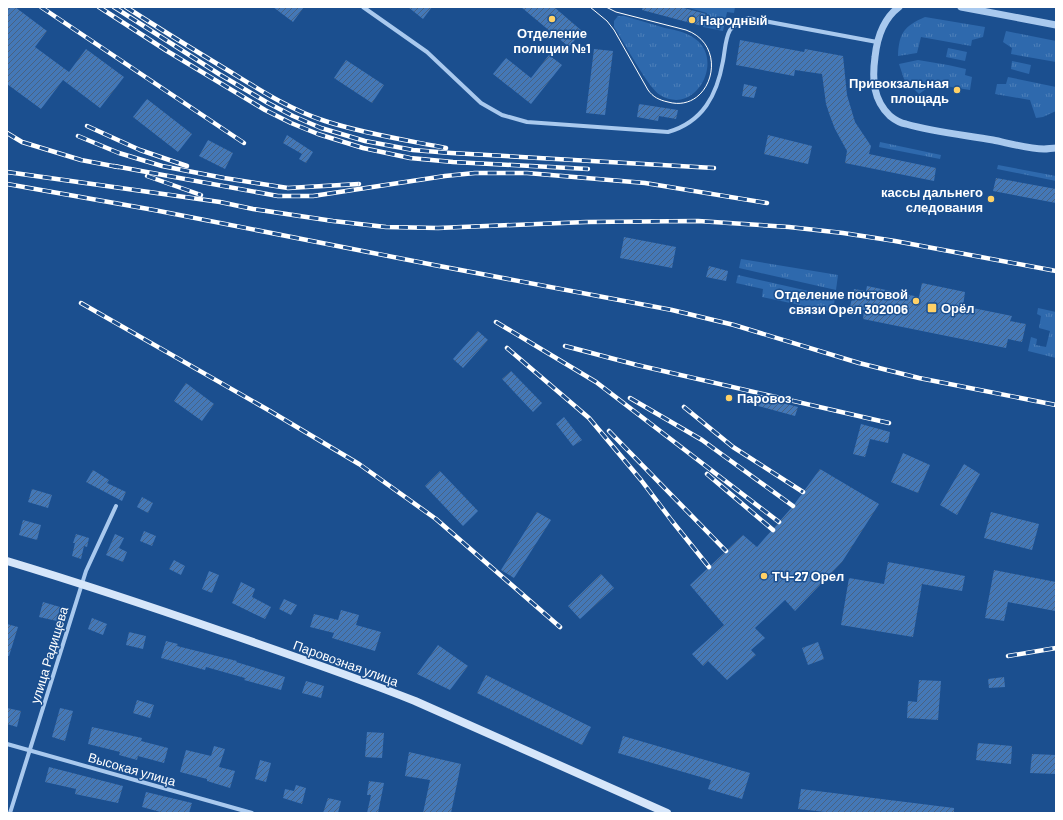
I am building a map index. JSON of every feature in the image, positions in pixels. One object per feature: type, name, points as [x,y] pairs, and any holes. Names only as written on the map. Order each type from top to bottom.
[{"type":"main road","name":"Паровозная улица","points":[[7,561],[81,584],[300,658],[416,701],[667,813]]},
{"type":"street","points":[[363,7],[427,52],[481,103],[502,115],[527,122],[668,132],[679,129],[700,113],[716,90],[720,78],[728,36],[736,24],[748,18],[877,42]]},
{"type":"street","points":[[899,7],[886,21],[877,42],[873,82],[879,103],[892,118],[907,124],[960,134],[1044,149],[1056,148]]},
{"type":"street","points":[[961,7],[1056,25]]},
{"type":"street","name":"улица Радищева","points":[[10,813],[81,584],[116,506]]},
{"type":"street","name":"Высокая улица","points":[[7,744],[252,813]]},
{"type":"green space","points":[[685,7],[735,7],[734,13],[727,12],[723,31],[703,27],[707,13]]},
{"type":"green space","points":[[618,16],[624,16],[688,34],[694,38],[703,47],[707,59],[707,71],[702,83],[695,92],[685,98],[673,100],[660,95],[655,91],[614,27],[614,21]]},
{"type":"green space","points":[[925,17],[985,27],[983,37],[972,40],[971,46],[921,37],[917,53],[898,56],[901,36],[904,31],[907,27]]},
{"type":"green space","points":[[1006,31],[1056,41],[1056,62],[1011,54],[1012,48],[1003,42]]},
{"type":"green space","points":[[948,48],[967,52],[965,61],[946,57]]},
{"type":"green space","points":[[918,60],[966,69],[965,75],[972,77],[970,90],[933,84],[919,94],[904,79],[899,64]]},
{"type":"green space","points":[[1012,61],[1031,65],[1029,74],[1011,69]]},
{"type":"green space","points":[[1008,77],[1056,87],[1056,111],[1043,117],[1036,118],[1030,100],[995,94],[997,84],[1006,84]]},
{"type":"green space","points":[[880,142],[941,155],[940,159],[879,147]]},
{"type":"green space","points":[[998,165],[1056,176],[1056,181],[997,169]]},
{"type":"green space","points":[[741,259],[838,275],[836,290],[739,268]]},
{"type":"green space","points":[[738,275],[835,297],[833,312],[762,297],[763,289],[736,283]]},
{"type":"green space","points":[[1038,308],[1056,312],[1056,358],[1028,351],[1031,337],[1037,339],[1036,345],[1046,347],[1050,331],[1039,328],[1041,316],[1037,314]]},
{"type":"building","points":[[7,7],[15,7],[47,31],[35,47],[69,72],[86,49],[124,77],[100,108],[63,80],[41,109],[7,84]]},
{"type":"building","points":[[273,7],[304,7],[293,22]]},
{"type":"building","points":[[408,7],[432,7],[423,19]]},
{"type":"building","points":[[521,7],[554,7],[582,31],[569,47]]},
{"type":"building","name":"Народный","points":[[643,7],[680,7],[706,14],[702,26],[642,10]]},
{"type":"building","points":[[740,40],[804,52],[805,49],[843,56],[847,95],[855,122],[871,146],[869,154],[936,168],[934,181],[845,163],[847,151],[835,129],[826,104],[822,74],[795,70],[794,76],[736,65]]},
{"type":"building","points":[[594,49],[613,51],[605,115],[586,113]]},
{"type":"building","points":[[549,55],[562,65],[531,104],[493,74],[506,58],[531,78]]},
{"type":"building","points":[[346,60],[384,85],[372,103],[334,78]]},
{"type":"building","points":[[744,84],[757,87],[754,98],[742,96]]},
{"type":"building","points":[[147,99],[192,134],[178,152],[133,117]]},
{"type":"building","points":[[639,104],[678,110],[676,119],[659,116],[658,121],[637,117]]},
{"type":"building","points":[[287,135],[313,152],[306,163],[299,159],[302,154],[283,143]]},
{"type":"building","points":[[768,135],[812,146],[808,164],[764,154]]},
{"type":"building","points":[[208,140],[233,153],[225,169],[199,156]]},
{"type":"building","points":[[996,178],[1056,189],[1056,203],[993,191]]},
{"type":"building","points":[[624,237],[676,247],[672,268],[620,258]]},
{"type":"building","points":[[709,266],[728,271],[726,281],[706,277]]},
{"type":"building","name":"Орёл","points":[[922,283],[965,292],[963,306],[1012,316],[1010,321],[1026,324],[1022,342],[1008,339],[1006,348],[863,319],[864,310],[850,307],[854,289],[866,291],[867,286],[919,297]]},
{"type":"building","points":[[478,331],[488,340],[463,368],[453,359]]},
{"type":"building","points":[[511,371],[542,403],[533,412],[502,379]]},
{"type":"building","points":[[186,383],[214,404],[202,421],[174,401]]},
{"type":"building","points":[[760,397],[798,407],[795,416],[758,406]]},
{"type":"building","points":[[564,417],[582,440],[573,446],[556,424]]},
{"type":"building","points":[[861,424],[890,432],[888,443],[870,439],[865,457],[853,454]]},
{"type":"building","points":[[903,453],[930,465],[918,493],[891,482]]},
{"type":"building","points":[[964,464],[980,474],[957,515],[940,505]]},
{"type":"building","name":"ТЧ-27 Орел","points":[[820,469],[879,504],[842,562],[795,611],[785,600],[755,628],[765,638],[751,650],[756,655],[727,680],[708,661],[703,666],[692,654],[724,625],[690,585],[743,535],[757,547],[793,506]]},
{"type":"building","points":[[93,470],[109,480],[107,483],[126,492],[122,501],[86,482]]},
{"type":"building","points":[[440,471],[478,511],[463,526],[425,486]]},
{"type":"building","points":[[32,489],[52,495],[48,508],[28,502]]},
{"type":"building","points":[[142,497],[153,503],[148,513],[137,507]]},
{"type":"building","points":[[537,512],[551,520],[514,578],[501,570]]},
{"type":"building","points":[[991,512],[1039,524],[1032,550],[984,538]]},
{"type":"building","points":[[23,520],[41,525],[37,540],[19,535]]},
{"type":"building","points":[[144,531],[156,536],[152,546],[140,541]]},
{"type":"building","points":[[76,534],[89,538],[87,547],[84,546],[81,559],[72,556],[75,543],[73,543]]},
{"type":"building","points":[[115,534],[124,538],[119,548],[127,552],[123,562],[106,555]]},
{"type":"building","points":[[174,560],[185,566],[181,575],[169,569]]},
{"type":"building","points":[[888,562],[965,576],[962,591],[922,584],[913,637],[841,625],[849,578],[884,584]]},
{"type":"building","points":[[994,570],[1056,582],[1055,611],[1008,602],[1004,621],[985,618]]},
{"type":"building","points":[[209,571],[219,575],[212,593],[202,589]]},
{"type":"building","points":[[601,574],[614,588],[580,619],[568,606]]},
{"type":"building","points":[[241,582],[255,589],[252,597],[271,607],[265,619],[232,603]]},
{"type":"building","points":[[284,599],[297,605],[291,615],[279,609]]},
{"type":"building","points":[[43,602],[60,607],[57,621],[39,617]]},
{"type":"building","points":[[341,610],[359,615],[356,625],[381,632],[375,651],[332,638],[334,633],[310,627],[314,614],[338,620]]},
{"type":"building","points":[[92,618],[107,624],[103,635],[88,629]]},
{"type":"building","points":[[7,624],[18,627],[9,656],[7,656]]},
{"type":"building","points":[[129,632],[146,636],[143,649],[126,645]]},
{"type":"building","points":[[166,641],[178,644],[177,646],[237,661],[236,662],[285,677],[281,690],[244,680],[245,678],[206,667],[205,670],[161,658]]},
{"type":"building","points":[[818,642],[824,659],[808,665],[802,648]]},
{"type":"building","points":[[438,645],[468,666],[450,690],[417,674]]},
{"type":"building","points":[[486,675],[591,727],[582,745],[477,693]]},
{"type":"building","points":[[1004,677],[1005,687],[989,688],[988,679]]},
{"type":"building","points":[[919,680],[941,681],[938,720],[907,718],[908,701],[917,702]]},
{"type":"building","points":[[306,681],[324,686],[321,698],[302,693]]},
{"type":"building","points":[[137,700],[154,705],[150,718],[133,713]]},
{"type":"building","points":[[7,708],[21,711],[17,727],[7,724]]},
{"type":"building","points":[[60,708],[73,711],[65,741],[52,737]]},
{"type":"building","points":[[92,727],[142,738],[141,741],[168,748],[164,763],[138,756],[137,760],[119,755],[120,752],[88,744]]},
{"type":"building","points":[[367,732],[384,733],[382,758],[365,757]]},
{"type":"building","points":[[623,736],[750,773],[742,799],[708,789],[711,780],[618,753]]},
{"type":"building","points":[[978,743],[1012,746],[1011,764],[976,760]]},
{"type":"building","points":[[214,746],[225,749],[219,767],[235,771],[230,788],[207,781],[207,779],[180,772],[186,750],[211,756]]},
{"type":"building","points":[[409,752],[461,764],[451,813],[423,813],[430,780],[405,776]]},
{"type":"building","points":[[1032,754],[1056,755],[1056,774],[1030,773]]},
{"type":"building","points":[[260,760],[271,763],[266,782],[255,779]]},
{"type":"building","points":[[49,767],[123,786],[118,803],[75,794],[76,789],[45,782]]},
{"type":"building","points":[[369,781],[384,783],[378,813],[367,813],[371,795],[367,795]]},
{"type":"building","points":[[296,785],[306,788],[302,804],[283,798],[285,789],[294,791]]},
{"type":"building","points":[[801,789],[954,808],[954,813],[834,813],[798,809]]},
{"type":"building","points":[[146,792],[192,803],[189,813],[164,813],[142,807]]},
{"type":"building","points":[[328,798],[341,801],[338,813],[323,813]]},
{"type":"tram line","points":[[590,7],[607,21],[614,30],[648,90],[654,96],[668,102],[683,103],[695,98],[704,89],[710,76],[711,63],[708,50],[700,38],[686,30],[616,12],[606,7]]},
{"type":"railway","points":[[41,7],[244,143]]},
{"type":"railway","points":[[99,7],[167,51],[265,110],[318,134],[363,148],[410,158],[453,162],[588,169]]},
{"type":"railway","points":[[114,7],[219,74],[268,103],[321,128],[365,141],[413,150],[451,153],[714,168]]},
{"type":"railway","points":[[126,7],[252,85],[300,111],[325,121],[355,130],[446,148]]},
{"type":"railway","points":[[87,126],[140,150],[187,166]]},
{"type":"railway","points":[[7,133],[22,142],[81,160],[118,167]]},
{"type":"railway","points":[[78,136],[119,153],[162,166],[224,178],[288,188],[359,184]]},
{"type":"railway","points":[[114,166],[278,196],[313,196],[445,176],[475,173],[527,173],[645,183],[767,203]]},
{"type":"railway","points":[[7,172],[220,202],[253,209],[333,221],[386,227],[438,228],[586,222],[698,221],[789,227],[843,233],[895,241],[1056,271]]},
{"type":"railway","points":[[147,176],[201,195]]},
{"type":"railway","points":[[7,184],[154,210],[672,310],[734,325],[859,363],[919,378],[1056,405]]},
{"type":"railway","points":[[81,303],[270,411],[359,464],[436,519],[560,627]]},
{"type":"railway","points":[[496,322],[596,382],[779,522]]},
{"type":"railway","points":[[565,346],[637,365],[889,423]]},
{"type":"railway","points":[[507,348],[589,418],[641,480],[709,567]]},
{"type":"railway","points":[[630,398],[702,440],[793,506]]},
{"type":"railway","points":[[684,407],[733,447],[803,492]]},
{"type":"railway","points":[[609,431],[726,551]]},
{"type":"railway","points":[[707,474],[773,530]]},
{"type":"railway","points":[[1008,656],[1056,648]]},
{"type":"place","name":"Отделение полиции №1","points":[[552,19]]},
{"type":"place","name":"Народный","points":[[692,20]]},
{"type":"place","name":"Привокзальная площадь","points":[[957,90]]},
{"type":"place","name":"кассы дальнего следования","points":[[991,199]]},
{"type":"place","name":"Отделение почтовой связи Орел 302006","points":[[916,301]]},
{"type":"place","name":"Орёл","points":[[932,308]]},
{"type":"place","name":"Паровоз","points":[[729,398]]},
{"type":"place","name":"ТЧ-27 Орел","points":[[764,576]]}]
